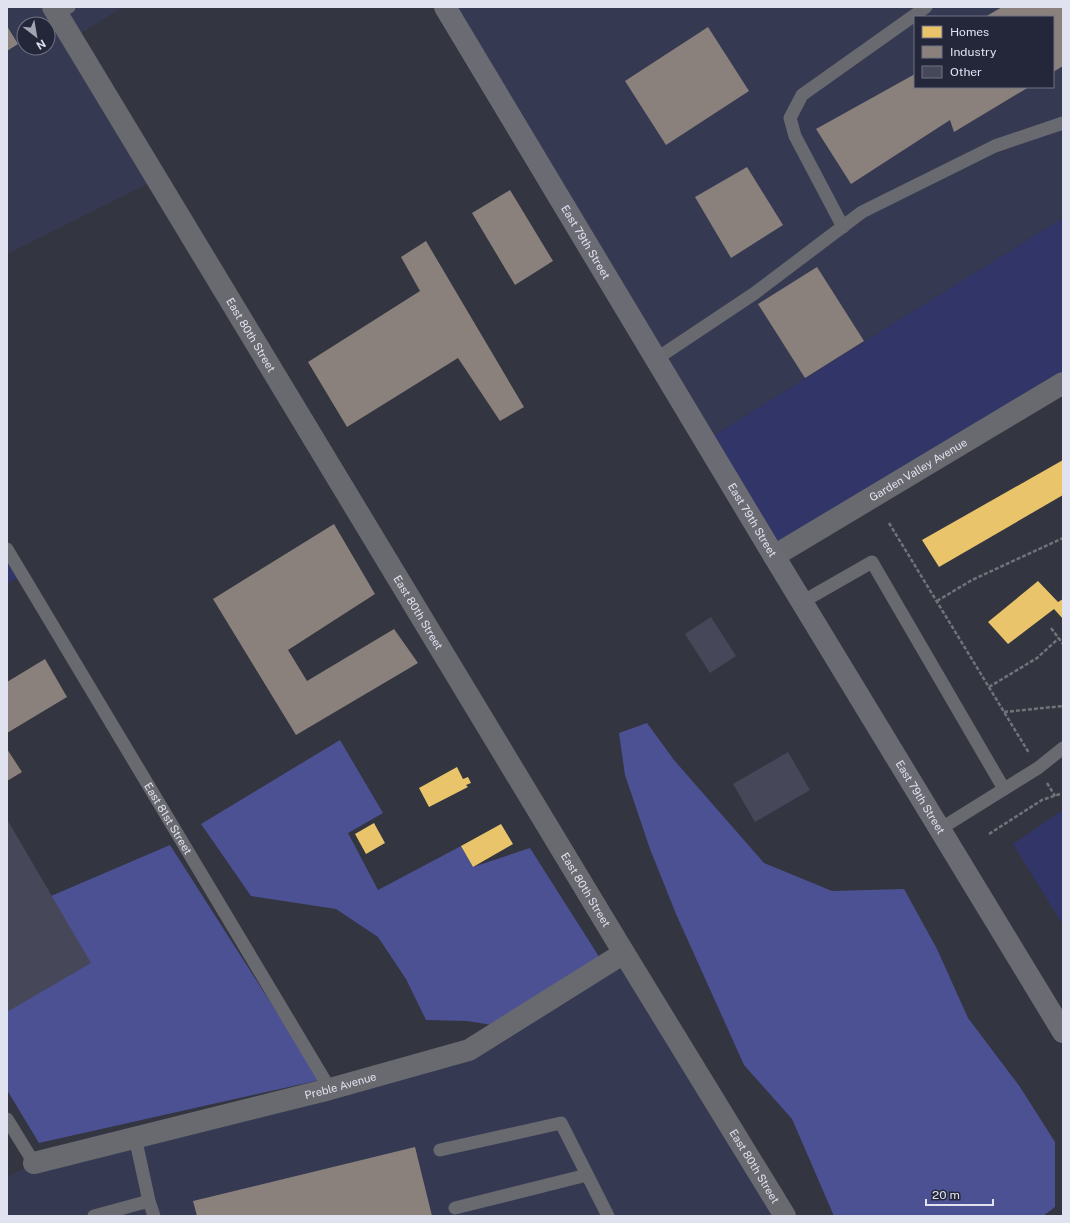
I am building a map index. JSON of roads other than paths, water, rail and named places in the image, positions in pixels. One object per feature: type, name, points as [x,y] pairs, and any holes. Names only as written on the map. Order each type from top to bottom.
[{"type":"main road","name":"East 79th Street","points":[[445,7],[774,556],[1063,1032]]},
{"type":"street","name":"East 80th Street","points":[[60,9],[624,954],[785,1216]]},
{"type":"street","name":"Garden Valley Avenue","points":[[774,556],[1063,383]]},
{"type":"street","name":"Preble Avenue","points":[[34,1163],[330,1089],[469,1050],[624,954]]},
{"type":"lane","points":[[843,227],[795,136],[790,118],[802,95],[926,7]]},
{"type":"lane","points":[[656,359],[755,293],[862,212],[994,146],[1063,124]]},
{"type":"lane","name":"East 81st Street","points":[[7,549],[330,1089]]},
{"type":"lane","points":[[802,602],[872,562],[1004,789]]},
{"type":"lane","points":[[940,829],[1038,768],[1063,748]]},
{"type":"lane","points":[[7,1119],[34,1163]]},
{"type":"lane","points":[[440,1150],[561,1123],[608,1216]]},
{"type":"lane","points":[[135,1138],[149,1201],[154,1216]]},
{"type":"lane","points":[[454,1208],[587,1175]]},
{"type":"lane","points":[[94,1216],[149,1201]]}]
